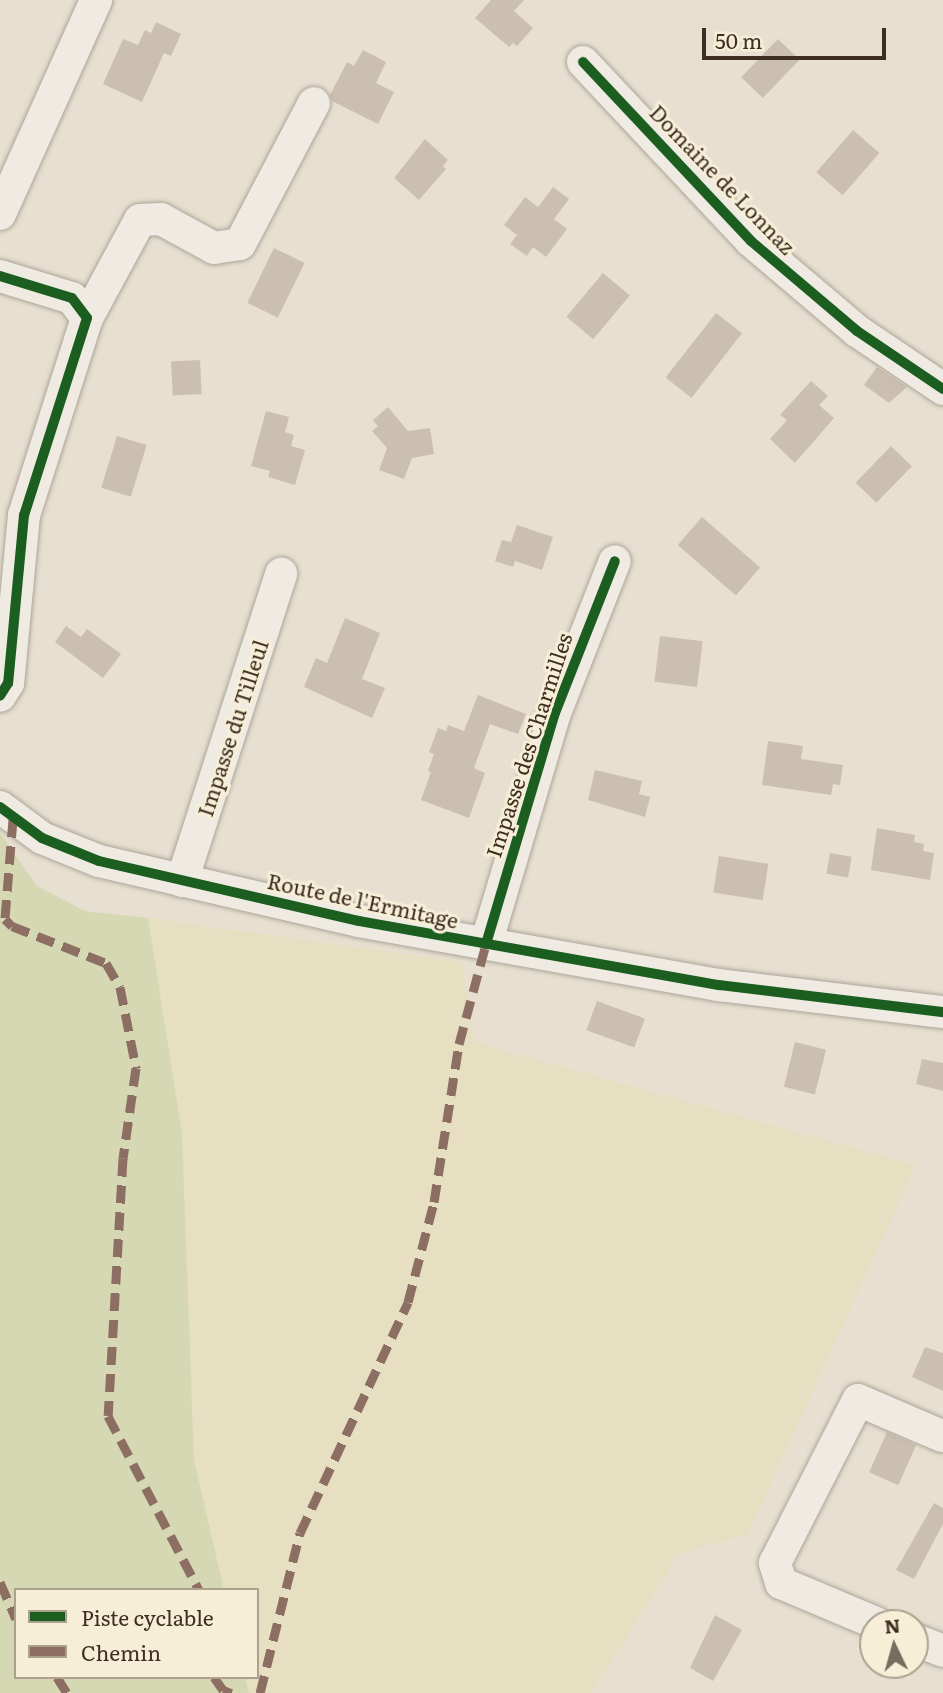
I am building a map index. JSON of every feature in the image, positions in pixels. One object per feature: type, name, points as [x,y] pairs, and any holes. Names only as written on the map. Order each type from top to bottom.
[{"type":"street","points":[[0,214],[96,0]]},
{"type":"street","name":"Domaine de Lonnaz","points":[[583,62],[751,241],[857,331],[943,389]]},
{"type":"street","points":[[0,696],[8,683],[23,515],[87,318],[140,220],[161,219],[214,248],[240,244],[314,103]]},
{"type":"street","points":[[0,276],[72,298],[87,318]]},
{"type":"street","name":"Impasse des Charmilles","points":[[486,944],[555,713],[615,561]]},
{"type":"street","points":[[190,882],[288,586]]},
{"type":"street","name":"Route de l'Ermitage","points":[[0,807],[27,830],[58,846],[190,882],[486,944],[719,985],[943,1012]]},
{"type":"street","points":[[859,1616],[781,1583],[775,1563],[858,1400],[942,1436]]},
{"type":"shaded area","points":[[148,918],[462,962],[474,1042],[916,1165],[748,1534],[679,1554],[591,1693],[249,1693],[246,1679],[259,1679],[259,1588],[224,1588],[194,1460],[182,1134]]},
{"type":"green space","points":[[0,833],[37,886],[85,911],[148,918],[182,1134],[194,1460],[224,1588],[14,1588],[14,1679],[246,1679],[249,1693],[0,1693]]},
{"type":"building","points":[[491,0],[524,0],[514,11],[533,28],[517,46],[513,43],[509,47],[475,18]]},
{"type":"building","points":[[156,22],[181,34],[171,56],[164,53],[142,102],[103,84],[123,39],[138,45],[145,30],[151,33]]},
{"type":"building","points":[[778,39],[800,60],[763,98],[741,77]]},
{"type":"building","points":[[363,50],[386,62],[376,83],[394,92],[378,124],[332,101],[330,95],[347,62],[354,66]]},
{"type":"building","points":[[853,130],[879,153],[843,195],[816,172]]},
{"type":"building","points":[[425,139],[448,160],[443,166],[446,169],[419,200],[394,178]]},
{"type":"building","points":[[553,187],[569,199],[554,219],[567,229],[546,257],[533,247],[527,256],[510,244],[517,235],[504,225],[525,197],[538,207]]},
{"type":"building","points":[[274,248],[305,263],[278,318],[247,303]]},
{"type":"building","points":[[603,273],[630,295],[593,339],[566,317]]},
{"type":"building","points":[[716,313],[742,333],[692,398],[666,378]]},
{"type":"building","points":[[200,360],[202,394],[173,395],[171,362]]},
{"type":"building","points":[[877,367],[907,387],[889,403],[864,385]]},
{"type":"building","points":[[811,381],[828,396],[819,405],[834,418],[795,463],[770,439],[787,420],[780,415]]},
{"type":"building","points":[[388,407],[408,431],[430,428],[434,454],[412,458],[404,479],[379,470],[387,448],[372,431],[378,426],[373,420]]},
{"type":"building","points":[[266,411],[289,417],[285,432],[294,435],[291,446],[305,450],[295,485],[268,477],[270,471],[251,466]]},
{"type":"building","points":[[117,436],[147,445],[131,497],[101,488]]},
{"type":"building","points":[[891,446],[912,466],[876,503],[856,483]]},
{"type":"building","points":[[702,517],[760,568],[736,595],[678,545]]},
{"type":"building","points":[[517,525],[553,537],[542,570],[515,561],[513,567],[495,561],[502,540],[511,542]]},
{"type":"building","points":[[345,618],[380,633],[362,679],[385,688],[372,718],[304,687],[316,658],[327,663]]},
{"type":"building","points":[[66,626],[81,637],[87,629],[121,654],[103,678],[55,642]]},
{"type":"building","points":[[660,636],[703,641],[697,687],[654,682]]},
{"type":"building","points":[[478,695],[526,714],[518,734],[490,724],[474,768],[485,773],[469,818],[421,800],[431,772],[428,771],[434,754],[429,752],[438,728],[446,731],[448,725],[464,731]]},
{"type":"building","points":[[768,741],[803,746],[801,759],[843,765],[840,785],[833,784],[831,795],[762,785]]},
{"type":"building","points":[[595,770],[642,781],[639,794],[650,797],[645,817],[588,800]]},
{"type":"building","points":[[877,828],[915,835],[914,842],[924,844],[923,851],[934,853],[930,880],[871,870]]},
{"type":"building","points":[[830,853],[852,857],[848,878],[826,874]]},
{"type":"building","points":[[719,856],[768,864],[763,900],[713,893]]},
{"type":"building","points":[[597,1001],[645,1018],[634,1048],[586,1030]]},
{"type":"building","points":[[795,1042],[826,1050],[815,1094],[784,1087]]},
{"type":"building","points":[[922,1059],[943,1063],[943,1091],[916,1084]]},
{"type":"building","points":[[925,1347],[943,1353],[943,1391],[912,1377]]},
{"type":"building","points":[[887,1432],[916,1445],[898,1485],[869,1472]]},
{"type":"building","points":[[934,1503],[943,1508],[943,1524],[914,1579],[896,1570]]},
{"type":"building","points":[[715,1615],[742,1630],[713,1681],[690,1668]]},
{"type":"marked path","points":[[13,819],[5,919],[12,926],[106,963],[120,987],[136,1068],[123,1158],[108,1416],[198,1588]]},
{"type":"marked path","points":[[260,1693],[300,1533],[408,1302],[434,1202],[459,1044],[486,944]]},
{"type":"marked path","points":[[0,1582],[14,1614]]},
{"type":"marked path","points":[[58,1679],[67,1693]]},
{"type":"marked path","points":[[215,1679],[223,1690],[231,1693]]},
{"type":"cycle path","points":[[583,62],[751,241],[857,331],[943,389]]},
{"type":"cycle path","points":[[0,276],[72,298],[87,318],[24,515],[8,683],[0,696]]},
{"type":"cycle path","points":[[486,944],[555,713],[615,561]]},
{"type":"cycle path","points":[[0,807],[42,838],[99,861],[359,921],[719,985],[943,1012]]}]
